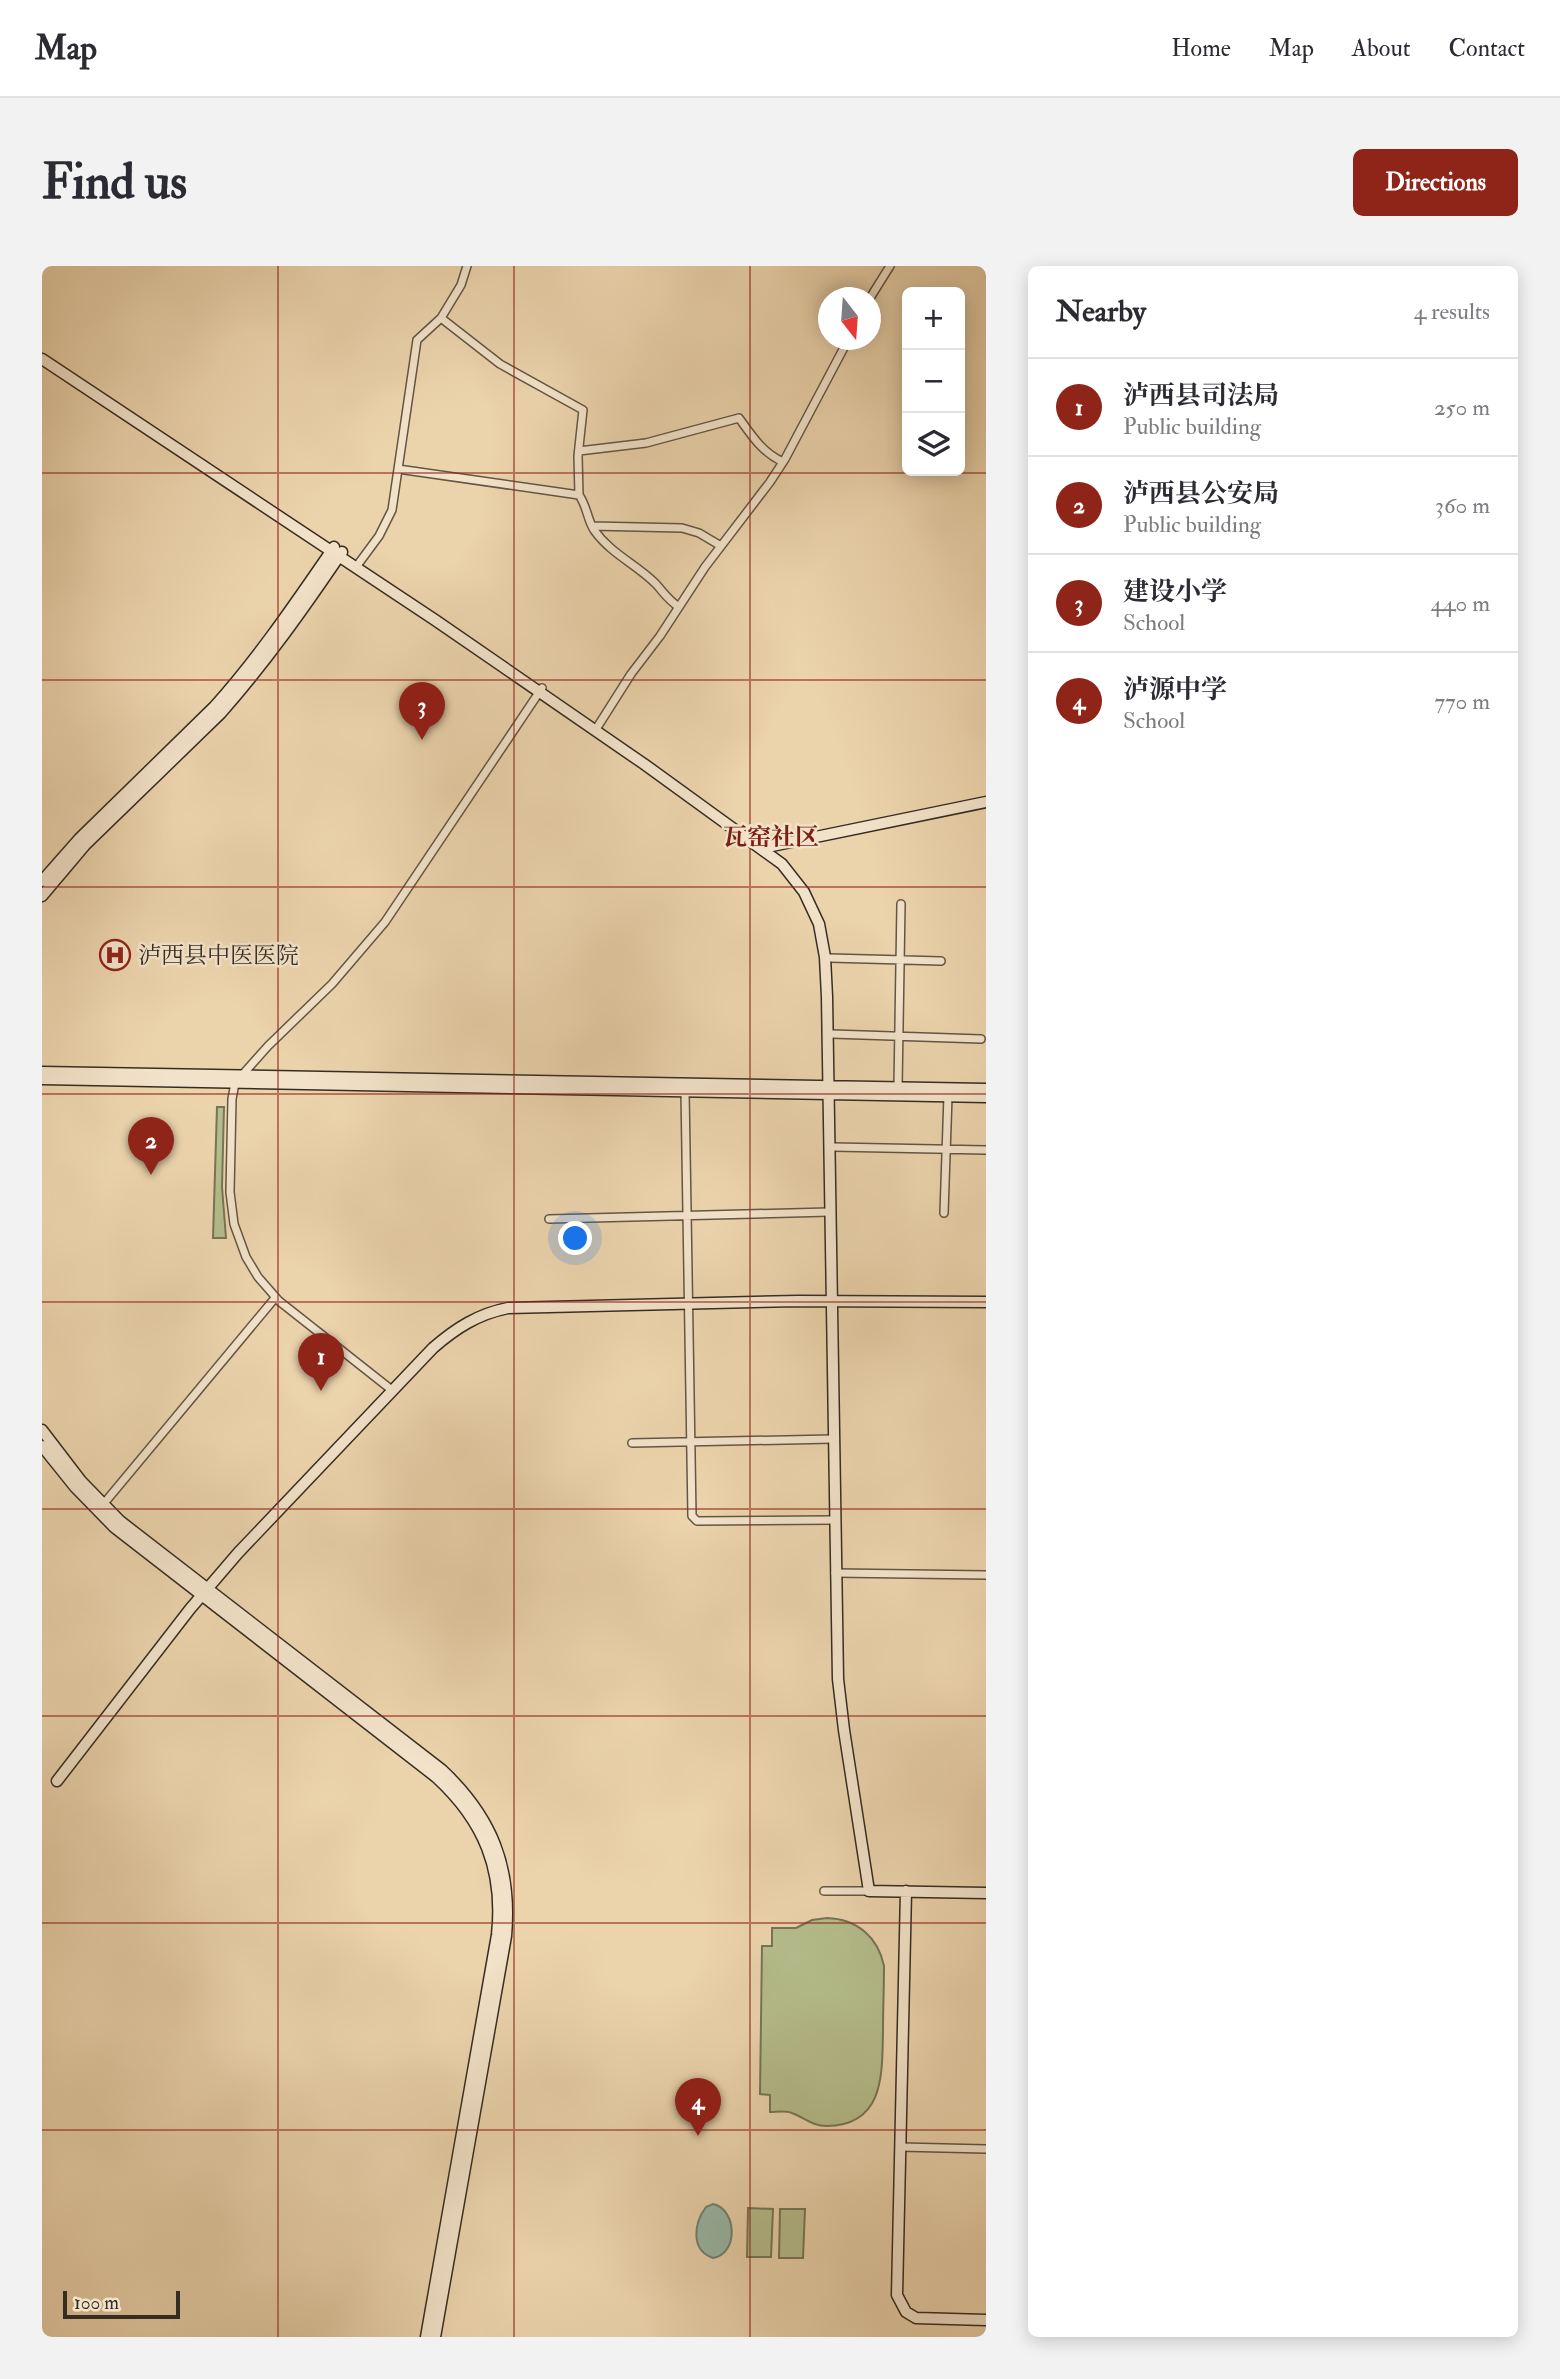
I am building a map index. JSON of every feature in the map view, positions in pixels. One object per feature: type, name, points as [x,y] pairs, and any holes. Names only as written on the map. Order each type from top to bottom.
[{"type":"main road","points":[[42,353],[598,726],[768,847],[794,868],[809,889],[824,923],[830,958],[832,1034],[829,1212],[838,1573]]},
{"type":"main road","points":[[42,359],[336,551],[359,563],[772,856],[798,881],[815,914],[823,946],[827,997],[834,1147],[834,1520],[846,1700],[872,1891],[986,1893]]},
{"type":"main road","points":[[42,881],[68,849],[233,686],[336,551]]},
{"type":"main road","points":[[42,896],[85,845],[240,692],[275,648],[336,551]]},
{"type":"main road","points":[[768,847],[986,802]]},
{"type":"main road","points":[[42,1072],[685,1091],[898,1087],[986,1089]]},
{"type":"main road","points":[[42,1079],[238,1079],[830,1090],[986,1097]]},
{"type":"main road","points":[[57,1782],[205,1591],[238,1553],[449,1334],[467,1322],[508,1307],[833,1301],[986,1302]]},
{"type":"main road","points":[[42,1430],[101,1508]]},
{"type":"main road","points":[[42,1446],[67,1478],[101,1508],[446,1785],[479,1827],[493,1864],[498,1899],[497,1934],[426,2337]]},
{"type":"main road","points":[[205,1591],[442,1770],[461,1788],[478,1811],[497,1848],[507,1890],[506,1936],[435,2337]]},
{"type":"main road","points":[[906,1891],[897,2295],[909,2315],[916,2318],[986,2320]]},
{"type":"street","points":[[359,563],[379,536],[392,510],[414,347],[419,336],[441,318],[461,285],[467,266]]},
{"type":"street","points":[[877,287],[890,266]]},
{"type":"street","points":[[441,318],[500,363],[583,410],[579,495],[592,526],[609,549],[656,585],[667,599],[679,607]]},
{"type":"street","points":[[598,726],[631,674],[721,546],[754,505],[782,462],[843,350]]},
{"type":"street","points":[[579,451],[646,443],[739,418],[757,444],[782,462]]},
{"type":"street","points":[[398,468],[579,495]]},
{"type":"street","points":[[592,526],[682,528],[699,533],[721,546]]},
{"type":"street","points":[[393,1391],[275,1298],[246,1257],[232,1214],[230,1192],[232,1110],[238,1079],[332,984],[385,922],[541,690]]},
{"type":"street","points":[[898,1087],[901,904]]},
{"type":"street","points":[[830,958],[941,961]]},
{"type":"street","points":[[832,1034],[981,1039]]},
{"type":"street","points":[[685,1091],[692,1514],[697,1521],[834,1520]]},
{"type":"street","points":[[944,1213],[948,1096]]},
{"type":"street","points":[[834,1147],[986,1150]]},
{"type":"street","points":[[549,1219],[829,1212]]},
{"type":"street","points":[[101,1508],[275,1298]]},
{"type":"street","points":[[632,1443],[833,1439]]},
{"type":"street","points":[[838,1573],[986,1575]]},
{"type":"street","points":[[824,1891],[872,1891]]},
{"type":"street","points":[[900,2147],[986,2149]]},
{"type":"green space","points":[[217,1107],[224,1107],[222,1187],[226,1238],[213,1238]]},
{"type":"green space","points":[[827,1918],[857,1926],[871,1938],[881,1956],[884,1966],[882,2063],[876,2094],[870,2107],[860,2117],[846,2123],[822,2126],[790,2112],[770,2112],[770,2095],[760,2094],[762,1946],[772,1946],[772,1928],[796,1928],[812,1920]]},
{"type":"green space","points":[[748,2208],[773,2209],[771,2257],[747,2257]]},
{"type":"green space","points":[[780,2209],[805,2209],[803,2258],[779,2258]]},
{"type":"shaded area","points":[[713,2204],[727,2214],[732,2231],[727,2249],[713,2258],[701,2249],[696,2235],[702,2213],[706,2207]]},
{"type":"place","name":"建设小学","points":[[422,740]]},
{"type":"place","name":"泸西县中医医院","points":[[115,955]]},
{"type":"place","name":"泸西县公安局","points":[[151,1175]]},
{"type":"place","name":"泸西县司法局","points":[[321,1391]]},
{"type":"place","name":"泸源中学","points":[[698,2136]]},
{"type":"district","name":"瓦窑社区","points":[[771,837]]}]
